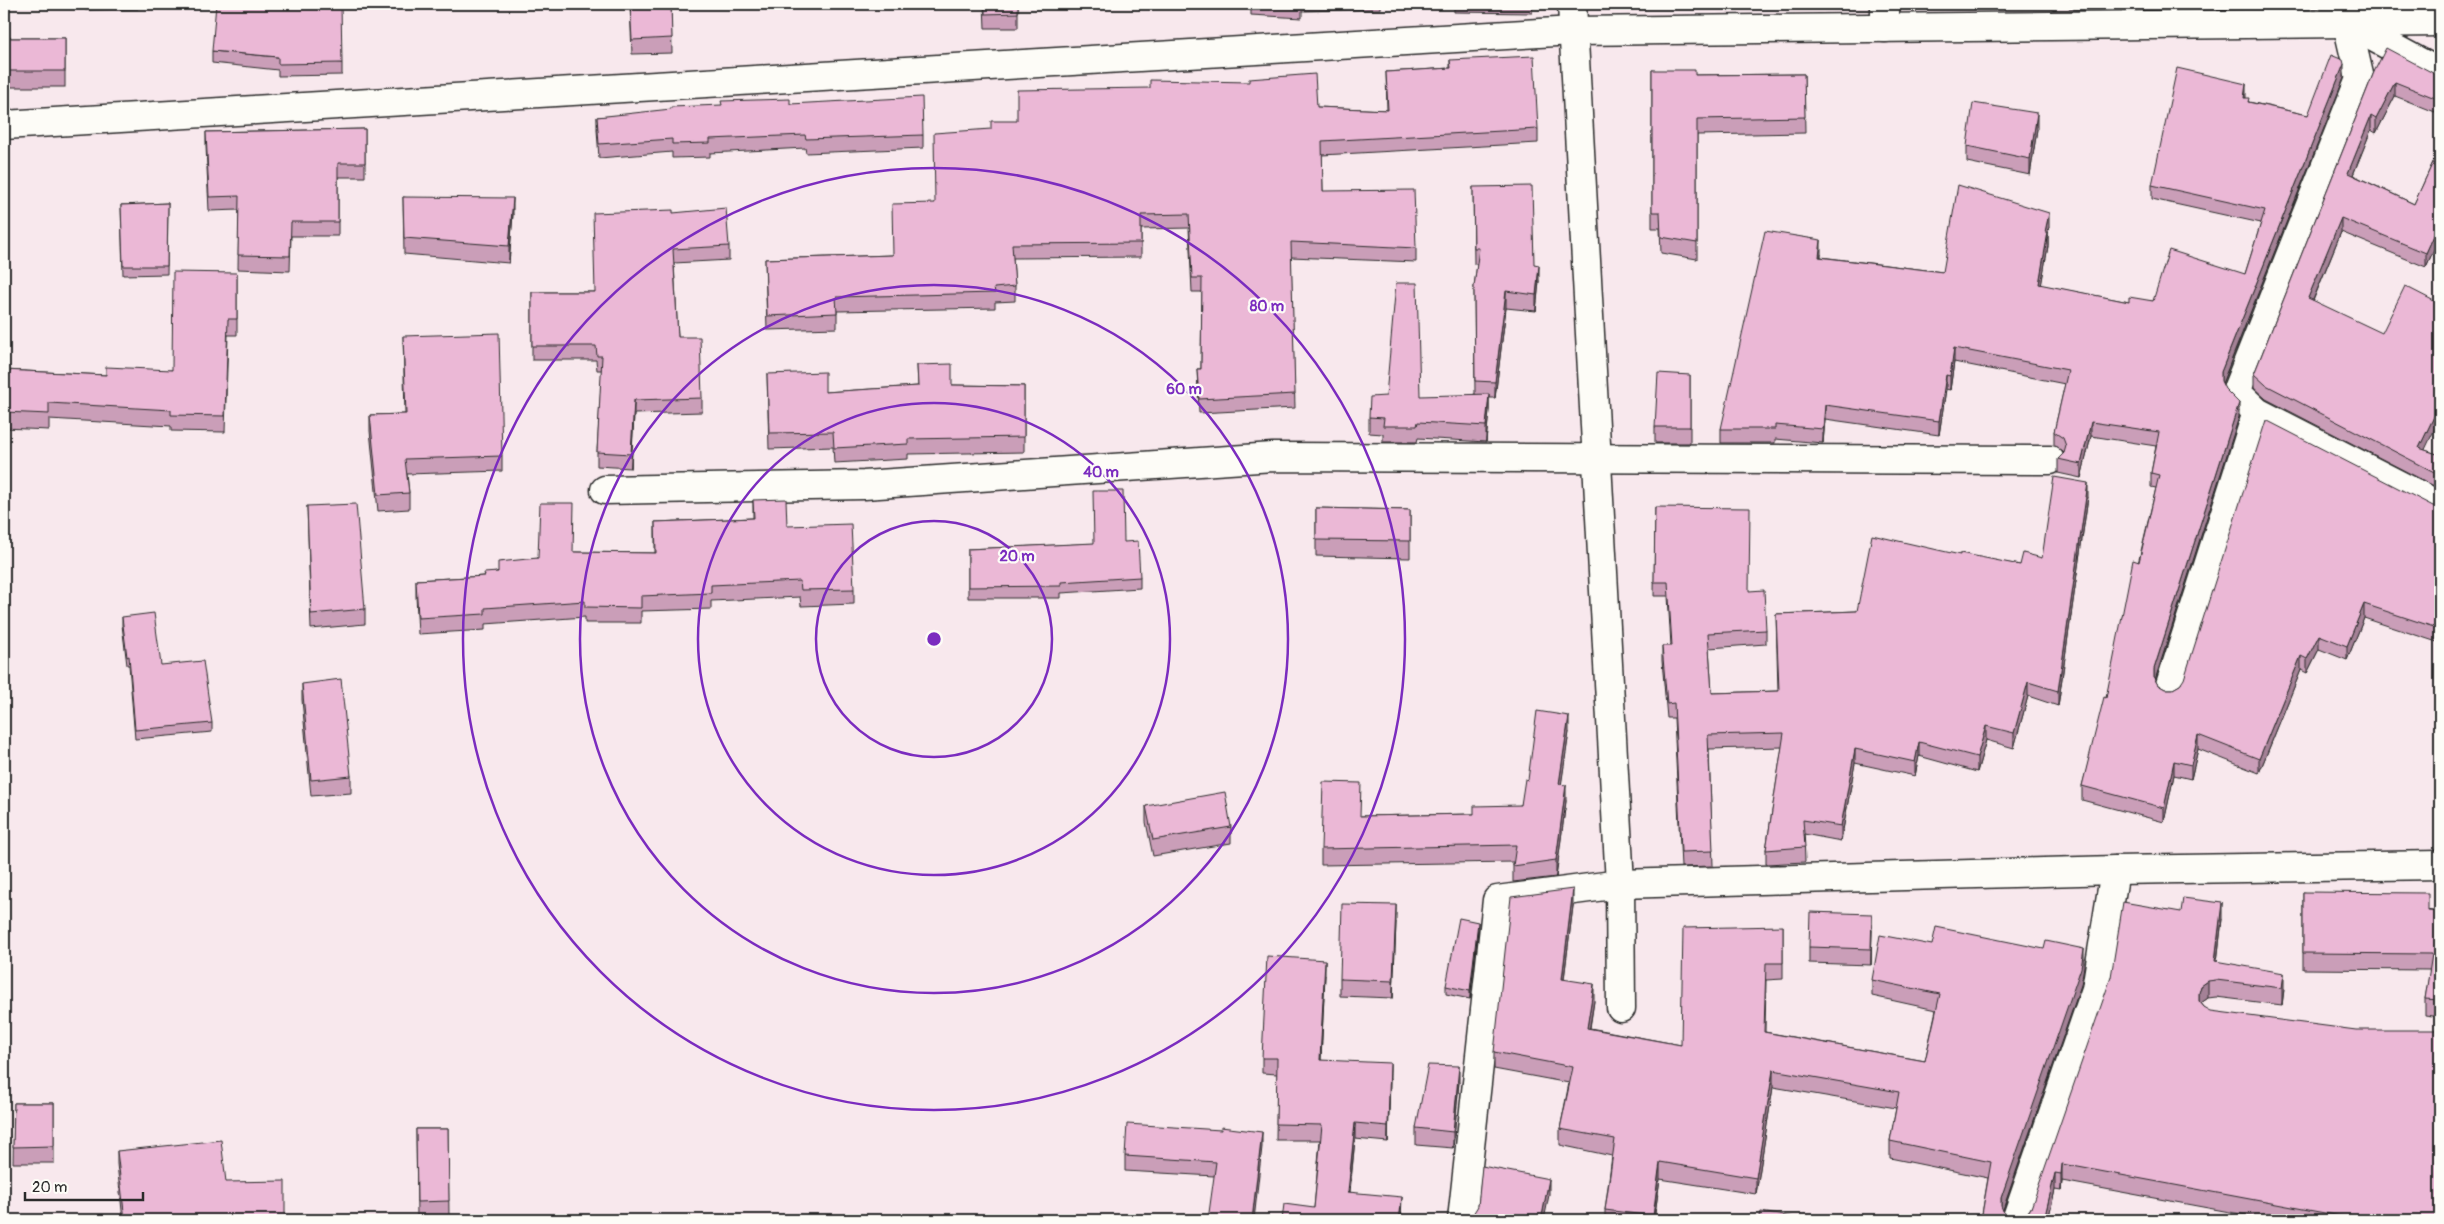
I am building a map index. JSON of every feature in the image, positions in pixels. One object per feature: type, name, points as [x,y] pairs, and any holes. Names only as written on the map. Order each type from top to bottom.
[{"type":"street","points":[[1572,4],[1620,884],[1621,1008]]},
{"type":"street","points":[[4,125],[1573,31],[1885,16],[2347,23],[2440,22]]},
{"type":"street","points":[[2347,23],[2440,73]]},
{"type":"street","points":[[2347,23],[2360,79],[2236,392],[2258,412],[2440,506]]},
{"type":"street","points":[[2169,688],[2258,412]]},
{"type":"street","points":[[605,490],[864,485],[1273,457],[1597,460],[2050,460]]},
{"type":"street","points":[[1462,1220],[1497,900],[1620,884],[2114,870],[2440,865]]},
{"type":"street","points":[[2016,1220],[2096,989],[2114,870]]},
{"type":"building","points":[[216,4],[341,4],[342,63],[278,64],[278,57],[212,51]]},
{"type":"building","points":[[630,4],[671,4],[672,38],[632,40]]},
{"type":"building","points":[[985,4],[1018,4],[1018,13],[985,14]]},
{"type":"building","points":[[4,38],[65,38],[65,71],[4,71]]},
{"type":"building","points":[[2386,48],[2433,73],[2440,74],[2440,100],[2395,82],[2376,119],[2371,116],[2348,173],[2414,204],[2440,147],[2440,222],[2426,253],[2341,218],[2308,298],[2382,333],[2405,286],[2440,304],[2440,404],[2419,448],[2440,455],[2440,475],[2266,385],[2254,374],[2374,72]]},
{"type":"building","points":[[2331,55],[2343,60],[2344,64],[2221,372],[2221,381],[2225,389],[2239,403],[2154,669],[2154,678],[2158,685],[2165,689],[2173,689],[2180,685],[2184,679],[2266,420],[2440,508],[2440,629],[2364,604],[2347,646],[2319,635],[2307,659],[2301,656],[2259,759],[2198,735],[2191,765],[2174,761],[2164,808],[2082,786],[2104,697],[2106,698],[2133,560],[2139,562],[2159,475],[2151,473],[2159,432],[2091,422],[2081,464],[2058,459],[2064,453],[2066,446],[2063,438],[2054,432],[2068,370],[1954,348],[1950,376],[1946,375],[1939,421],[1825,405],[1823,429],[1775,425],[1775,429],[1721,429],[1765,231],[1821,240],[1819,257],[1943,272],[1958,185],[2049,213],[2045,232],[2048,232],[2039,284],[2129,302],[2129,297],[2153,301],[2169,250],[2245,274],[2265,210],[2152,185],[2177,68],[2246,84],[2244,98],[2249,98],[2248,102],[2308,115]]},
{"type":"building","points":[[1534,56],[1538,129],[1322,141],[1323,191],[1414,190],[1416,248],[1291,242],[1295,394],[1199,399],[1197,369],[1201,369],[1202,278],[1192,278],[1189,214],[1141,215],[1141,243],[1012,244],[1015,286],[994,288],[995,293],[836,297],[837,313],[767,316],[765,259],[893,255],[892,204],[935,203],[934,133],[991,129],[991,121],[1017,121],[1017,90],[1150,88],[1150,80],[1249,82],[1249,79],[1315,74],[1317,107],[1388,110],[1386,72],[1451,68],[1450,60]]},
{"type":"building","points":[[1652,70],[1695,70],[1695,75],[1804,74],[1805,117],[1697,119],[1697,243],[1661,237],[1660,212],[1652,212]]},
{"type":"building","points":[[922,97],[923,135],[806,139],[805,135],[710,139],[710,143],[672,144],[672,139],[599,144],[597,117],[671,109],[671,107],[722,105],[721,101],[790,99],[790,104]]},
{"type":"building","points":[[1973,103],[2037,113],[2030,159],[1967,146]]},
{"type":"building","points":[[365,129],[365,163],[338,163],[338,222],[291,222],[290,256],[238,255],[239,196],[209,197],[206,132]]},
{"type":"building","points":[[1532,186],[1534,264],[1539,265],[1536,295],[1506,291],[1495,382],[1475,381],[1474,287],[1479,248],[1474,248],[1473,187]]},
{"type":"building","points":[[403,197],[513,198],[509,246],[404,238]]},
{"type":"building","points":[[168,203],[167,266],[123,266],[121,205]]},
{"type":"building","points":[[726,208],[729,246],[673,249],[678,337],[700,337],[702,398],[634,400],[631,454],[597,452],[602,356],[597,356],[596,346],[532,346],[532,292],[595,292],[593,213],[673,210],[673,213]]},
{"type":"building","points":[[173,272],[237,273],[237,319],[228,319],[225,416],[171,415],[171,410],[49,403],[49,414],[4,412],[4,370],[106,375],[106,367],[172,370]]},
{"type":"building","points":[[1396,283],[1417,283],[1420,396],[1489,394],[1486,426],[1418,422],[1417,426],[1383,426],[1384,418],[1369,417],[1370,397],[1386,396]]},
{"type":"building","points":[[499,333],[502,456],[405,459],[409,493],[378,495],[370,415],[406,414],[403,336]]},
{"type":"building","points":[[952,364],[952,385],[1024,386],[1024,437],[908,439],[908,444],[834,448],[833,432],[769,433],[767,374],[825,372],[825,392],[918,386],[917,365]]},
{"type":"building","points":[[1658,373],[1690,375],[1690,427],[1655,427]]},
{"type":"building","points":[[2054,477],[2088,483],[2058,691],[2028,682],[2014,733],[1986,726],[1977,757],[1919,742],[1915,762],[1855,749],[1841,826],[1803,820],[1805,847],[1766,850],[1784,733],[1708,735],[1713,851],[1681,852],[1674,703],[1667,704],[1662,646],[1672,646],[1668,582],[1654,582],[1655,507],[1750,508],[1749,591],[1764,590],[1766,630],[1708,633],[1712,693],[1779,691],[1776,614],[1857,611],[1872,535],[1960,555],[1960,553],[2020,565],[2023,553],[2042,558]]},
{"type":"building","points":[[1093,491],[1123,491],[1124,542],[1138,541],[1140,577],[1061,582],[1061,586],[968,587],[968,549],[1094,543]]},
{"type":"building","points":[[786,499],[787,526],[851,524],[854,589],[801,590],[800,581],[711,585],[711,593],[641,596],[641,608],[585,607],[585,601],[485,608],[485,614],[418,618],[416,580],[485,576],[484,573],[498,572],[498,562],[538,558],[540,503],[574,503],[573,552],[656,553],[655,522],[754,518],[753,500]]},
{"type":"building","points":[[356,504],[365,609],[311,614],[307,506]]},
{"type":"building","points":[[1316,508],[1410,510],[1410,541],[1316,540]]},
{"type":"building","points":[[154,613],[161,665],[203,661],[212,723],[135,730],[129,656],[127,657],[122,617]]},
{"type":"building","points":[[341,679],[351,776],[311,780],[302,684]]},
{"type":"building","points":[[1537,711],[1569,716],[1559,784],[1566,785],[1556,860],[1513,866],[1516,845],[1321,849],[1323,782],[1361,783],[1360,816],[1474,814],[1474,806],[1521,805],[1525,779],[1528,780]]},
{"type":"building","points":[[1225,792],[1231,827],[1153,840],[1146,806]]},
{"type":"building","points":[[1573,889],[1562,979],[1594,984],[1587,1028],[1681,1045],[1683,928],[1783,926],[1783,963],[1766,963],[1764,1032],[1925,1061],[1940,994],[1872,980],[1880,935],[1932,945],[1936,927],[2044,949],[2046,941],[2084,949],[2081,968],[2001,1198],[2001,1206],[2004,1213],[2010,1218],[2018,1219],[2026,1215],[2031,1208],[2111,977],[2123,902],[2181,912],[2183,898],[2222,903],[2215,961],[2284,973],[2282,988],[2216,980],[2208,981],[2201,986],[2199,993],[2199,1001],[2204,1007],[2211,1011],[2356,1030],[2440,1030],[2440,1220],[2345,1220],[2346,1217],[2062,1164],[2061,1174],[2055,1173],[2044,1220],[1981,1220],[1991,1162],[1890,1141],[1899,1092],[1773,1070],[1756,1178],[1660,1162],[1653,1216],[1605,1210],[1615,1139],[1560,1129],[1573,1067],[1494,1052],[1511,897]]},
{"type":"building","points":[[2303,892],[2428,893],[2428,911],[2440,912],[2440,1000],[2425,999],[2432,954],[2303,953]]},
{"type":"building","points":[[1342,904],[1396,905],[1393,981],[1340,979]]},
{"type":"building","points":[[1810,912],[1872,914],[1871,949],[1809,947]]},
{"type":"building","points":[[1459,918],[1478,922],[1470,991],[1446,986]]},
{"type":"building","points":[[1267,956],[1325,960],[1320,1060],[1390,1063],[1388,1126],[1355,1123],[1348,1192],[1402,1197],[1399,1220],[1282,1220],[1284,1204],[1314,1208],[1322,1125],[1276,1124],[1277,1058],[1262,1058]]},
{"type":"building","points":[[1428,1065],[1459,1066],[1453,1132],[1416,1128]]},
{"type":"building","points":[[14,1103],[54,1103],[54,1146],[13,1147]]},
{"type":"building","points":[[1127,1124],[1221,1130],[1221,1127],[1262,1132],[1252,1220],[1208,1220],[1216,1162],[1125,1156]]},
{"type":"building","points":[[416,1129],[448,1129],[449,1201],[417,1202]]},
{"type":"building","points":[[221,1140],[226,1182],[285,1181],[285,1220],[125,1220],[117,1151]]},
{"type":"building","points":[[1482,1166],[1549,1179],[1542,1216],[1565,1220],[1472,1220],[1478,1206]]},
{"type":"building","points":[[1761,1212],[1808,1220],[1759,1220]]}]
